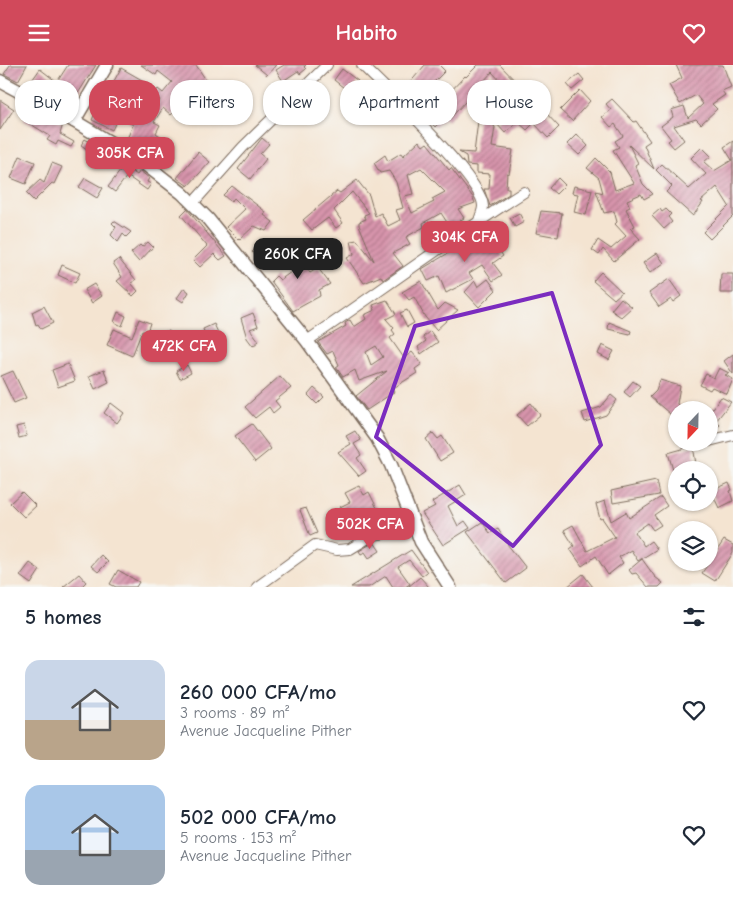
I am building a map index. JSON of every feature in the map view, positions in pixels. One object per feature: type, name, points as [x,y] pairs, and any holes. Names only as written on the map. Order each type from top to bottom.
[{"type":"street","points":[[79,113],[107,65]]},
{"type":"street","points":[[193,203],[243,147],[327,65]]},
{"type":"street","points":[[362,65],[434,137],[478,191],[483,206],[479,221]]},
{"type":"street","points":[[0,81],[15,89]]},
{"type":"street","points":[[79,124],[141,161],[193,203],[307,341],[378,438],[392,465],[426,552],[450,587]]},
{"type":"street","points":[[307,341],[400,279],[479,221],[524,192]]},
{"type":"street","points":[[718,439],[733,435]]},
{"type":"street","points":[[257,587],[315,545],[350,549],[373,535],[416,528]]},
{"type":"highlighted area","points":[[552,293],[601,445],[513,546],[376,437],[415,326]]},
{"type":"building","points":[[10,65],[27,65],[19,80],[4,74]]},
{"type":"building","points":[[68,65],[96,65],[79,92],[79,80],[58,80]]},
{"type":"building","points":[[141,65],[196,65],[206,80],[170,80],[158,71],[156,75]]},
{"type":"building","points":[[255,65],[276,65],[267,75]]},
{"type":"building","points":[[284,65],[306,65],[304,67],[306,69],[300,74],[298,71],[284,80],[282,80],[276,70]]},
{"type":"building","points":[[425,65],[439,65],[445,71],[436,80],[412,80]]},
{"type":"building","points":[[478,65],[500,65],[514,80],[499,80],[492,72],[485,80],[467,80],[467,100],[457,111],[457,84]]},
{"type":"building","points":[[676,65],[723,65],[731,87],[722,91],[725,95],[712,104],[717,109],[701,124],[696,119],[674,126],[684,140],[674,148],[668,141],[671,139],[661,126],[673,117],[671,110],[684,106],[688,118],[703,104],[696,95],[680,104],[669,85],[682,78]]},
{"type":"building","points":[[121,68],[142,80],[115,80]]},
{"type":"building","points":[[40,69],[54,80],[32,80]]},
{"type":"building","points":[[342,69],[357,80],[340,80],[340,85],[334,80]]},
{"type":"building","points":[[579,74],[584,80],[572,90],[567,84]]},
{"type":"building","points":[[170,84],[170,114],[163,108],[160,113],[160,91],[163,93]]},
{"type":"building","points":[[580,90],[590,101],[572,121],[560,110]]},
{"type":"building","points":[[612,99],[634,122],[636,121],[650,141],[644,145],[654,169],[629,145],[638,163],[635,165],[643,184],[653,194],[644,199],[641,194],[627,200],[630,207],[626,209],[635,226],[630,228],[640,239],[614,261],[603,249],[599,255],[592,250],[598,240],[611,249],[626,236],[615,224],[617,222],[614,211],[604,213],[596,191],[603,193],[599,178],[587,168],[596,158],[610,172],[615,190],[634,183],[613,150],[619,147],[615,141],[623,136],[615,124],[611,127],[602,117],[611,110],[606,104]]},
{"type":"building","points":[[0,100],[14,109],[0,130]]},
{"type":"building","points":[[551,118],[559,127],[548,138],[536,125],[551,125]]},
{"type":"building","points":[[32,125],[63,125],[60,134],[74,142],[71,147],[58,141],[56,145],[47,140],[50,136]]},
{"type":"building","points":[[102,125],[114,125],[112,130]]},
{"type":"building","points":[[133,125],[160,125],[156,133],[164,139],[151,158],[126,141]]},
{"type":"building","points":[[478,125],[493,125],[495,127],[492,147],[513,150],[509,174],[507,173],[506,188],[509,188],[509,194],[490,206],[484,189],[489,189],[490,174],[477,173],[477,166],[467,165],[466,156],[459,152],[474,153]]},
{"type":"building","points":[[498,125],[514,125],[505,133]]},
{"type":"building","points":[[521,125],[532,125],[527,130]]},
{"type":"building","points":[[577,134],[588,146],[579,155],[567,144]]},
{"type":"building","points":[[262,138],[269,144],[260,154],[266,159],[250,179],[238,169]]},
{"type":"building","points":[[85,139],[108,154],[109,152],[124,161],[118,170],[81,145]]},
{"type":"building","points":[[419,141],[423,146],[427,143],[449,170],[451,168],[475,203],[458,209],[464,218],[450,227],[441,213],[423,223],[424,227],[406,237],[410,244],[393,253],[403,266],[383,280],[381,276],[364,283],[347,258],[354,254],[351,241],[357,240],[374,261],[359,225],[359,222],[366,219],[364,215],[369,213],[352,192],[334,210],[343,223],[336,228],[328,218],[312,230],[303,220],[337,191],[340,193],[357,180],[369,195],[375,216],[381,213],[388,226],[400,220],[396,210],[403,208],[396,182],[389,171],[380,173],[374,163],[385,155],[388,161],[401,153],[403,156]],"holes":[[[421,168],[445,192],[432,199],[434,202],[412,213],[405,196],[413,194],[408,175]]]},
{"type":"building","points":[[733,141],[733,216],[710,239],[703,232],[729,206],[717,187],[701,201],[703,202],[693,216],[666,192],[672,186],[656,170],[662,164],[689,189],[706,174],[691,158],[702,147],[711,156],[704,162],[714,171],[732,160],[724,147]]},
{"type":"building","points":[[198,152],[210,162],[188,186],[177,178]]},
{"type":"building","points":[[20,156],[35,162],[26,184],[11,178]]},
{"type":"building","points":[[52,163],[62,167],[54,184],[52,183],[34,201],[26,193],[40,180],[44,183]]},
{"type":"building","points":[[124,166],[137,175],[140,171],[149,178],[147,182],[151,184],[147,190],[127,176],[115,192],[108,187]]},
{"type":"building","points":[[85,178],[103,188],[97,198],[79,187]]},
{"type":"building","points":[[558,178],[565,185],[556,194],[549,188]]},
{"type":"building","points":[[232,186],[266,212],[264,215],[273,222],[266,231],[254,226],[239,240],[226,227],[245,209],[234,198],[231,202],[223,195]]},
{"type":"building","points":[[574,186],[592,190],[586,215],[574,212],[578,194],[572,193]]},
{"type":"building","points":[[187,209],[226,256],[220,260],[214,254],[200,267],[193,260],[207,246],[181,215]]},
{"type":"building","points":[[660,209],[662,212],[666,209],[671,214],[668,217],[672,222],[664,229],[652,216]]},
{"type":"building","points":[[541,211],[562,213],[558,237],[536,233]]},
{"type":"building","points":[[519,213],[524,222],[515,227],[510,218]]},
{"type":"building","points":[[114,221],[131,232],[126,237],[123,234],[118,242],[111,235],[116,227],[112,223]]},
{"type":"building","points":[[488,234],[503,256],[493,263],[502,275],[493,281],[482,265],[469,273],[473,279],[446,293],[439,276],[428,281],[422,269],[460,246],[472,235],[476,242]]},
{"type":"building","points":[[148,242],[153,247],[139,262],[131,253],[140,245],[142,247]]},
{"type":"building","points":[[289,243],[304,260],[302,262],[310,273],[318,268],[330,284],[319,290],[320,296],[293,311],[271,281],[276,276],[280,280],[291,272],[275,255]]},
{"type":"building","points":[[260,244],[276,257],[264,265],[252,252]]},
{"type":"building","points":[[657,253],[664,263],[650,273],[643,263]]},
{"type":"building","points":[[119,259],[136,280],[131,283],[138,291],[133,296],[117,281],[122,277],[113,263]]},
{"type":"building","points":[[62,265],[80,273],[75,283],[58,275]]},
{"type":"building","points":[[601,272],[622,292],[614,299],[593,281]]},
{"type":"building","points":[[721,274],[733,274],[733,293],[720,293]]},
{"type":"building","points":[[488,279],[496,290],[479,307],[465,292],[475,281],[478,287]]},
{"type":"building","points":[[669,279],[681,296],[673,302],[671,299],[659,307],[649,293]]},
{"type":"building","points":[[421,281],[438,310],[445,303],[458,310],[436,330],[425,317],[414,297],[409,300],[402,292]]},
{"type":"building","points":[[94,284],[102,296],[92,303],[84,290]]},
{"type":"building","points":[[184,288],[189,292],[183,302],[177,298]]},
{"type":"building","points":[[621,298],[632,307],[621,317],[611,310]]},
{"type":"building","points":[[387,300],[396,314],[386,319],[394,328],[392,330],[395,334],[390,338],[404,358],[412,352],[422,364],[415,369],[417,373],[392,389],[394,392],[367,410],[356,396],[387,371],[359,381],[355,370],[343,377],[336,367],[339,365],[333,351],[327,354],[318,342],[346,326],[345,323],[350,320],[354,327],[366,319],[364,315],[375,310],[373,305]],"holes":[[[376,346],[383,357],[371,365],[366,352]]]},
{"type":"building","points":[[44,306],[53,323],[41,329],[38,324],[36,325],[32,312]]},
{"type":"building","points":[[407,310],[414,323],[407,327],[400,313]]},
{"type":"building","points":[[118,312],[126,316],[122,326],[114,322]]},
{"type":"building","points":[[253,313],[258,326],[250,329],[259,341],[253,346],[247,338],[241,318]]},
{"type":"building","points":[[139,319],[150,323],[147,332],[142,331],[132,356],[107,345],[114,329],[132,337]]},
{"type":"building","points":[[609,322],[631,331],[630,334],[608,329]]},
{"type":"building","points":[[214,324],[221,339],[209,344],[203,329]]},
{"type":"building","points":[[169,331],[176,347],[164,352],[158,335]]},
{"type":"building","points":[[430,331],[438,342],[421,354],[418,347],[426,341],[423,337]]},
{"type":"building","points":[[602,345],[614,351],[609,360],[598,354]]},
{"type":"building","points":[[733,354],[733,374],[724,361]]},
{"type":"building","points":[[68,364],[75,381],[58,387],[52,370]]},
{"type":"building","points":[[187,365],[191,373],[180,379],[176,371]]},
{"type":"building","points":[[719,368],[729,373],[725,375],[733,379],[727,394],[712,387],[710,390],[700,385],[706,374],[714,378]]},
{"type":"building","points":[[104,370],[109,382],[95,389],[89,376]]},
{"type":"building","points":[[13,371],[26,398],[14,403],[1,376]]},
{"type":"building","points":[[280,376],[291,388],[275,401],[280,407],[273,413],[269,407],[255,418],[245,407]]},
{"type":"building","points":[[660,380],[680,386],[678,401],[668,401],[668,412],[650,397],[656,391]]},
{"type":"building","points":[[633,381],[640,386],[630,397],[624,392]]},
{"type":"building","points":[[314,388],[324,397],[317,404],[308,395]]},
{"type":"building","points":[[611,395],[617,400],[606,415],[585,422],[582,413],[601,407]]},
{"type":"building","points":[[721,397],[731,402],[718,418],[718,401]]},
{"type":"building","points":[[111,403],[124,413],[117,423],[104,413]]},
{"type":"building","points":[[531,403],[540,415],[527,426],[517,415]]},
{"type":"building","points":[[252,424],[271,449],[255,462],[235,436]]},
{"type":"building","points":[[24,425],[27,436],[19,438],[16,427]]},
{"type":"building","points":[[355,431],[361,440],[354,444],[361,455],[357,458],[366,471],[359,476],[338,452],[351,444],[346,436]]},
{"type":"building","points":[[433,433],[438,439],[442,436],[453,453],[440,461],[426,439]]},
{"type":"building","points":[[694,451],[696,461],[670,461],[668,453]]},
{"type":"building","points":[[656,481],[659,495],[613,503],[611,491]]},
{"type":"building","points":[[729,483],[733,501],[719,508],[718,506],[718,488]]},
{"type":"building","points":[[460,485],[466,495],[448,506],[458,526],[465,521],[470,528],[443,545],[422,513],[435,506],[432,502]]},
{"type":"building","points":[[359,486],[364,495],[369,492],[381,516],[383,515],[384,518],[393,514],[396,520],[369,529],[367,526],[375,522],[373,513],[349,525],[340,507],[350,502],[345,493]]},
{"type":"building","points":[[22,492],[36,506],[24,517],[10,503]]},
{"type":"building","points":[[661,497],[667,506],[654,515],[661,525],[653,530],[648,523],[635,532],[644,546],[651,541],[657,549],[638,561],[631,550],[619,557],[623,563],[608,575],[596,556],[582,566],[570,549],[574,546],[564,530],[573,525],[587,551],[615,537],[602,518],[600,519],[596,504],[605,501],[611,521],[626,512],[629,518]]},
{"type":"building","points":[[306,508],[317,533],[310,536],[300,510]]},
{"type":"building","points":[[482,522],[490,533],[498,529],[526,568],[506,583],[467,532]]},
{"type":"building","points":[[724,540],[733,545],[733,553],[715,581],[702,573],[703,571],[718,571],[718,549]]},
{"type":"building","points":[[374,542],[380,551],[369,558],[365,552],[361,554],[359,551]]},
{"type":"building","points":[[411,550],[427,572],[422,576],[409,560],[398,567],[410,584],[405,587],[393,587],[386,576],[369,587],[351,587]]},
{"type":"building","points":[[101,555],[108,562],[98,572],[91,566]]},
{"type":"building","points":[[642,559],[655,577],[663,583],[659,587],[648,587],[636,573],[632,574],[629,570]]},
{"type":"building","points":[[30,563],[40,570],[31,584],[20,576]]},
{"type":"building","points":[[118,570],[139,582],[136,587],[116,587],[110,584]]},
{"type":"building","points":[[79,574],[86,582],[81,587],[63,587]]},
{"type":"building","points":[[583,574],[593,587],[567,587]]},
{"type":"building","points":[[420,577],[429,587],[408,587]]}]
